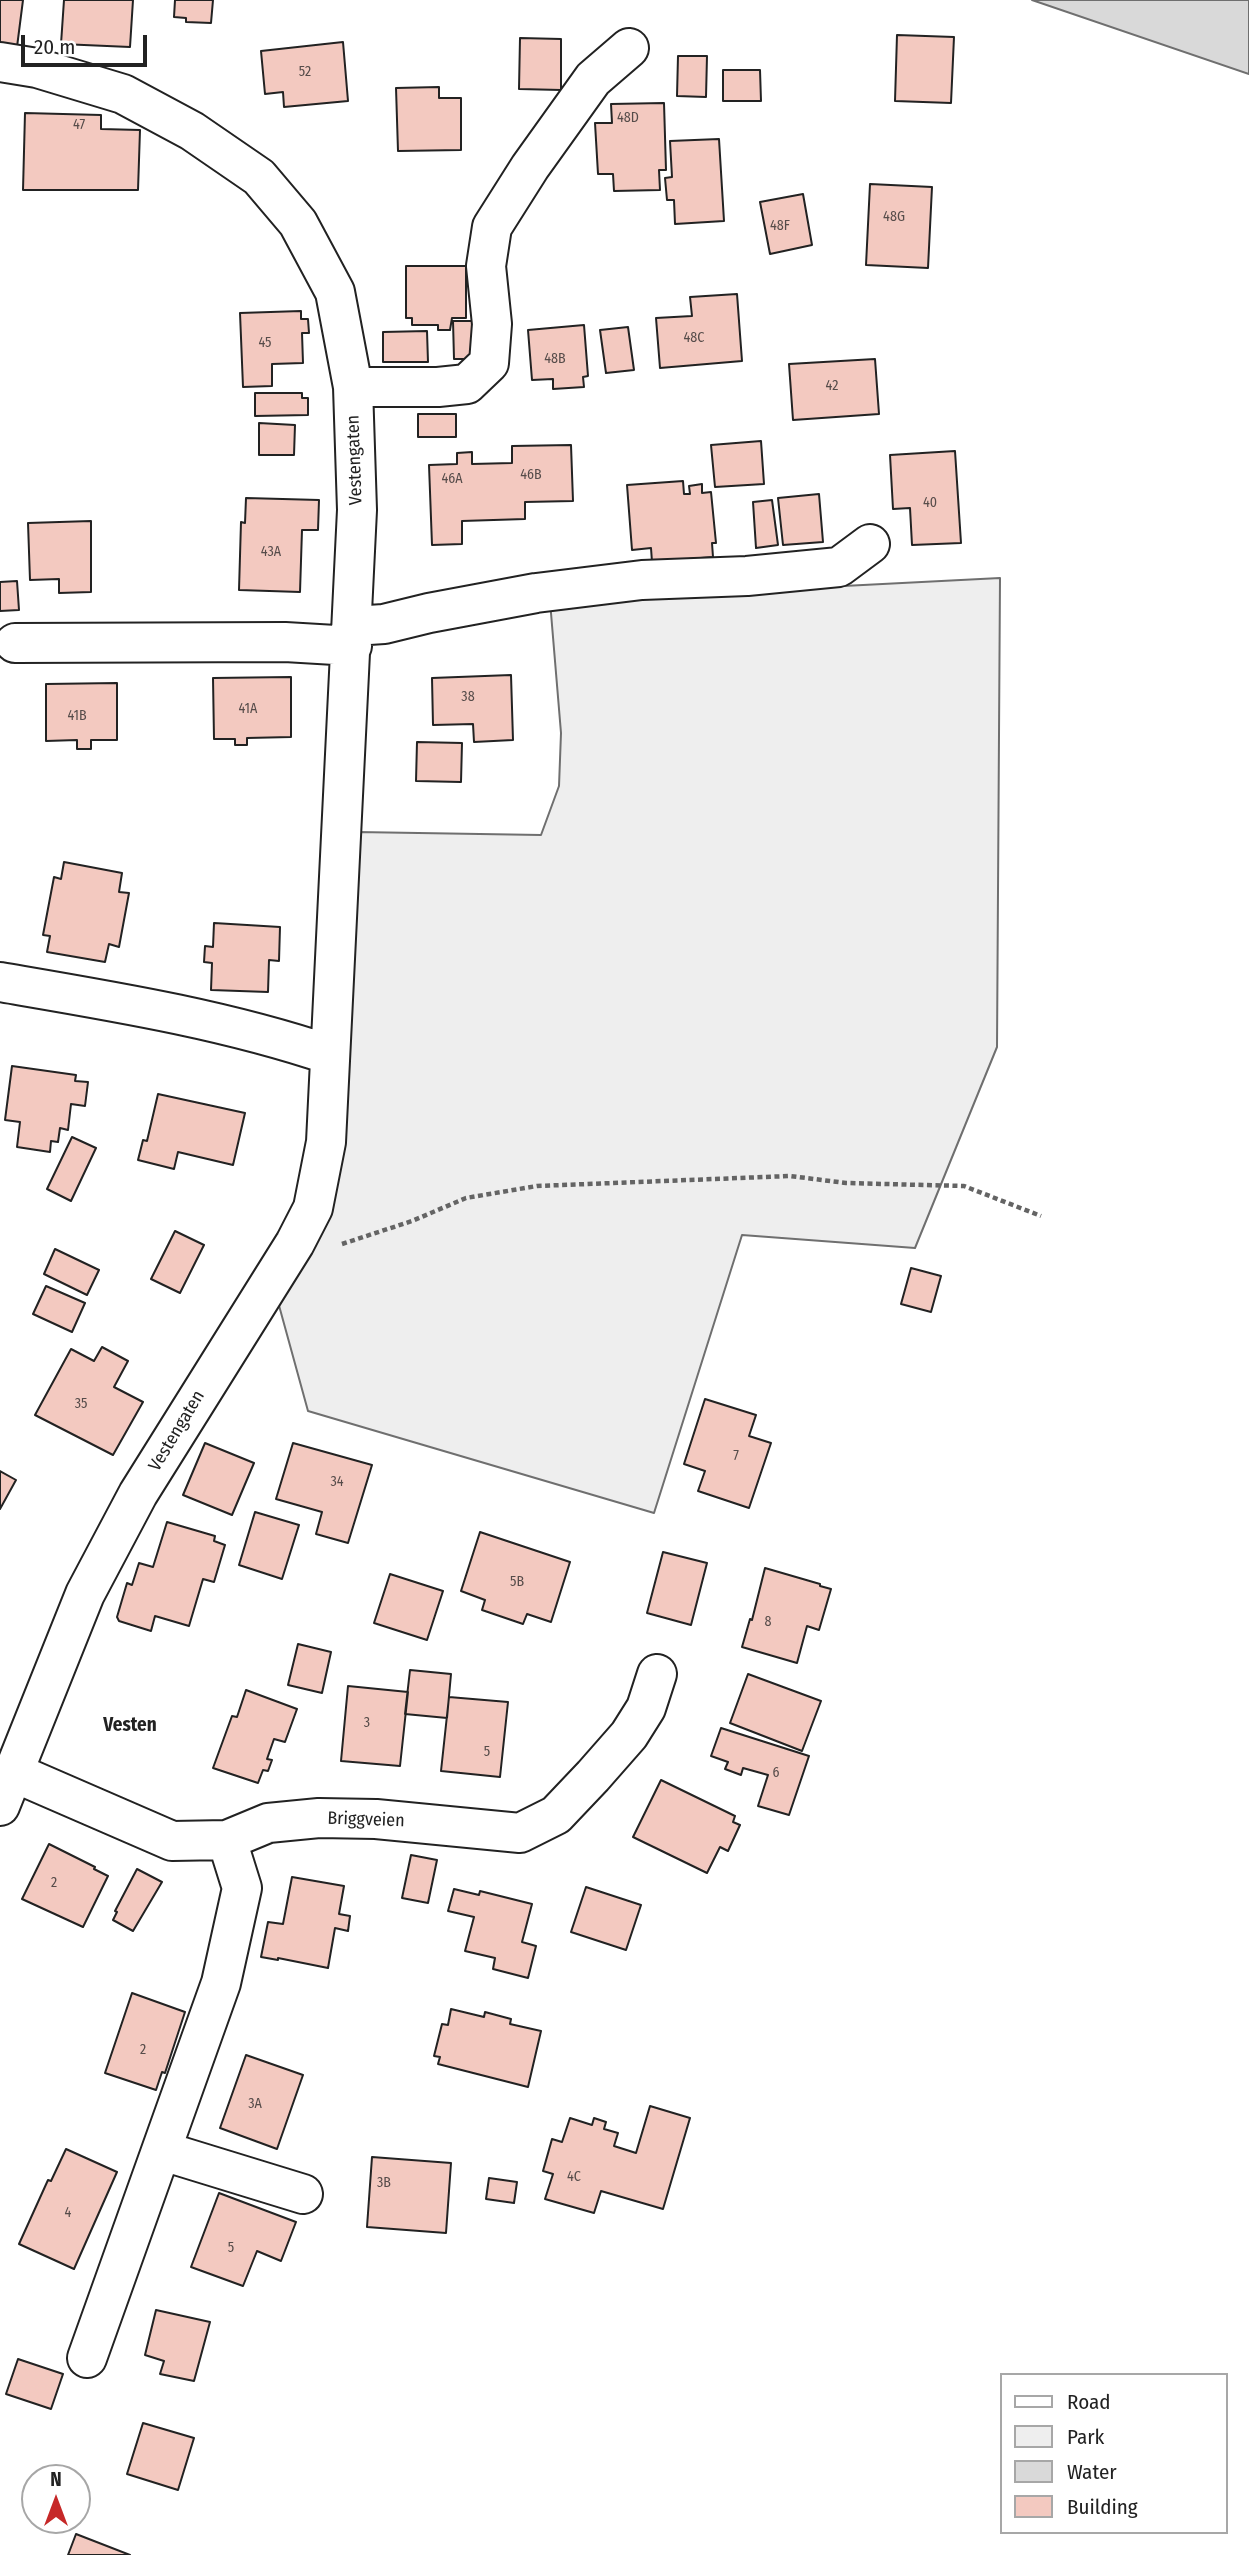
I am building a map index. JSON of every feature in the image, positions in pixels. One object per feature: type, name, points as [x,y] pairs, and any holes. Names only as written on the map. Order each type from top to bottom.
[{"type":"street","points":[[353,387],[438,387],[467,384],[489,363],[492,324],[486,266],[492,227],[530,167],[593,79],[629,48]]},
{"type":"street","name":"Vestengaten","points":[[0,62],[37,68],[123,93],[192,131],[259,177],[298,223],[335,292],[353,387],[357,510],[326,1142],[313,1208],[295,1243],[138,1494],[85,1594],[7,1789]]},
{"type":"street","points":[[15,643],[285,642],[352,636],[384,624],[429,613],[537,593],[642,580],[747,576],[839,566],[870,544]]},
{"type":"street","points":[[0,982],[241,1030],[286,1040],[330,1055]]},
{"type":"street","name":"Briggveien","points":[[7,1789],[172,1842],[227,1840],[268,1823],[319,1818],[376,1819],[520,1833],[556,1815],[620,1745],[646,1708],[657,1674]]},
{"type":"street","points":[[87,2358],[163,2151],[220,1983],[242,1888],[227,1840]]},
{"type":"street","points":[[163,2151],[303,2194]]},
{"type":"path","points":[[295,1243],[342,1244],[412,1221],[466,1198],[537,1186],[790,1176],[846,1183],[964,1186],[1041,1216]]},
{"type":"green space","points":[[1000,578],[997,1047],[915,1248],[742,1235],[654,1513],[308,1411],[272,1280],[295,1243],[357,832],[541,835],[559,786],[561,733],[550,601]]},
{"type":"water","points":[[1032,0],[1249,0],[1249,74]]},
{"type":"building","points":[[0,0],[23,0],[17,47],[0,45]]},
{"type":"building","points":[[64,0],[133,0],[130,47],[61,44]]},
{"type":"building","points":[[175,0],[213,0],[211,23],[186,22],[186,18],[174,17]]},
{"type":"building","points":[[897,35],[954,37],[951,103],[895,101]]},
{"type":"building","points":[[520,38],[561,39],[561,90],[519,89]]},
{"type":"building","points":[[343,42],[348,101],[284,107],[283,92],[265,94],[261,51]]},
{"type":"building","points":[[678,56],[707,56],[706,97],[677,96]]},
{"type":"building","points":[[723,70],[760,70],[761,101],[723,101]]},
{"type":"building","points":[[439,87],[439,98],[461,98],[461,150],[398,151],[396,88]]},
{"type":"building","points":[[664,103],[666,170],[659,170],[660,190],[614,191],[613,174],[598,174],[595,123],[612,123],[611,104]]},
{"type":"building","points":[[25,113],[101,115],[101,129],[140,130],[138,190],[23,190]]},
{"type":"building","points":[[719,139],[724,221],[675,224],[674,200],[667,200],[665,178],[672,177],[670,141]]},
{"type":"building","points":[[870,184],[932,187],[928,268],[866,265]]},
{"type":"building","points":[[803,194],[812,245],[770,254],[760,202]]},
{"type":"building","points":[[406,266],[466,266],[466,318],[452,318],[450,330],[438,330],[438,325],[412,325],[412,318],[406,318]]},
{"type":"building","points":[[737,294],[742,361],[660,368],[656,318],[692,316],[690,297]]},
{"type":"building","points":[[301,311],[301,319],[308,319],[309,333],[302,333],[303,363],[272,364],[272,386],[243,387],[240,313]]},
{"type":"building","points":[[453,321],[476,321],[477,359],[454,359]]},
{"type":"building","points":[[584,325],[588,376],[583,377],[584,387],[553,389],[553,379],[532,380],[528,330]]},
{"type":"building","points":[[628,327],[634,370],[606,373],[600,330]]},
{"type":"building","points":[[427,331],[428,362],[383,362],[383,332]]},
{"type":"building","points":[[875,359],[879,414],[793,420],[789,364]]},
{"type":"building","points":[[255,393],[302,393],[302,398],[308,398],[308,415],[255,416]]},
{"type":"building","points":[[418,414],[456,414],[456,437],[418,437]]},
{"type":"building","points":[[259,423],[295,425],[294,455],[259,455]]},
{"type":"building","points":[[761,441],[764,484],[715,487],[711,445]]},
{"type":"building","points":[[571,445],[573,501],[525,502],[525,519],[462,521],[462,544],[432,545],[429,465],[457,464],[457,453],[472,452],[472,464],[512,463],[512,446]]},
{"type":"building","points":[[955,451],[961,543],[912,545],[910,508],[893,509],[890,455]]},
{"type":"building","points":[[683,481],[684,494],[690,494],[689,486],[702,484],[702,493],[711,492],[716,543],[712,543],[713,557],[652,562],[651,548],[632,550],[627,485]]},
{"type":"building","points":[[819,494],[823,542],[783,545],[778,498]]},
{"type":"building","points":[[246,498],[319,500],[318,530],[302,530],[300,592],[239,590],[241,522],[245,523]]},
{"type":"building","points":[[772,500],[778,545],[756,548],[753,502]]},
{"type":"building","points":[[91,521],[91,592],[59,593],[59,579],[30,580],[28,523]]},
{"type":"building","points":[[17,581],[19,610],[0,611],[0,582]]},
{"type":"building","points":[[511,675],[513,740],[474,742],[473,724],[433,725],[432,678]]},
{"type":"building","points":[[291,677],[291,737],[247,738],[247,745],[235,745],[235,739],[214,739],[213,678]]},
{"type":"building","points":[[117,683],[117,740],[91,740],[91,749],[77,749],[77,740],[46,741],[46,684]]},
{"type":"building","points":[[417,742],[462,743],[461,782],[416,781]]},
{"type":"building","points":[[64,862],[122,873],[119,892],[129,893],[119,947],[109,944],[105,962],[47,952],[50,936],[43,935],[54,877],[61,879]]},
{"type":"building","points":[[214,923],[280,927],[279,961],[269,960],[268,992],[211,990],[212,963],[204,962],[205,946],[213,947]]},
{"type":"building","points":[[12,1066],[76,1075],[75,1081],[88,1082],[85,1106],[71,1104],[68,1130],[60,1128],[58,1142],[51,1141],[50,1152],[17,1147],[20,1122],[5,1120]]},
{"type":"building","points":[[158,1094],[245,1113],[233,1165],[178,1152],[174,1169],[138,1160],[143,1140],[147,1141]]},
{"type":"building","points":[[72,1137],[96,1148],[71,1201],[47,1189]]},
{"type":"building","points":[[175,1231],[204,1245],[180,1293],[151,1279]]},
{"type":"building","points":[[55,1249],[99,1270],[87,1295],[44,1274]]},
{"type":"building","points":[[911,1268],[941,1276],[931,1312],[901,1304]]},
{"type":"building","points":[[46,1286],[85,1303],[72,1332],[33,1314]]},
{"type":"building","points":[[102,1347],[128,1361],[114,1387],[143,1402],[113,1455],[35,1415],[71,1349],[94,1361]]},
{"type":"building","points":[[705,1399],[756,1415],[749,1436],[771,1443],[749,1508],[698,1491],[705,1471],[684,1464]]},
{"type":"building","points":[[205,1443],[254,1463],[232,1515],[183,1495]]},
{"type":"building","points":[[293,1443],[372,1465],[348,1543],[316,1534],[322,1512],[276,1499]]},
{"type":"building","points":[[0,1471],[16,1480],[0,1509]]},
{"type":"building","points":[[255,1512],[299,1525],[282,1579],[239,1565]]},
{"type":"building","points":[[167,1522],[215,1536],[214,1541],[225,1545],[214,1582],[203,1579],[189,1626],[155,1616],[151,1631],[119,1621],[117,1617],[127,1583],[132,1585],[139,1563],[153,1567]]},
{"type":"building","points":[[480,1532],[570,1562],[551,1622],[527,1614],[523,1624],[482,1610],[485,1600],[461,1591]]},
{"type":"building","points":[[663,1552],[707,1563],[691,1625],[647,1613]]},
{"type":"building","points":[[765,1568],[831,1589],[819,1630],[807,1626],[797,1663],[742,1647]]},
{"type":"building","points":[[390,1574],[443,1591],[427,1640],[374,1623]]},
{"type":"building","points":[[298,1644],[331,1652],[322,1693],[288,1685]]},
{"type":"building","points":[[410,1670],[451,1674],[447,1718],[405,1714]]},
{"type":"building","points":[[748,1674],[821,1701],[802,1751],[730,1723]]},
{"type":"building","points":[[348,1686],[408,1692],[400,1766],[341,1761]]},
{"type":"building","points":[[246,1690],[297,1709],[285,1742],[274,1739],[267,1759],[272,1760],[268,1771],[263,1770],[258,1783],[213,1768],[232,1716],[237,1717]]},
{"type":"building","points":[[449,1697],[508,1702],[500,1777],[441,1771]]},
{"type":"building","points":[[721,1728],[809,1756],[789,1815],[758,1806],[768,1775],[743,1768],[741,1775],[725,1769],[728,1762],[711,1756]]},
{"type":"building","points":[[661,1780],[735,1816],[733,1822],[740,1825],[728,1851],[720,1847],[707,1873],[633,1837]]},
{"type":"building","points":[[49,1844],[108,1876],[83,1927],[22,1899]]},
{"type":"building","points":[[411,1855],[437,1860],[428,1903],[402,1898]]},
{"type":"building","points":[[137,1869],[162,1882],[133,1931],[113,1920]]},
{"type":"building","points":[[292,1877],[344,1886],[339,1914],[350,1916],[348,1931],[335,1928],[328,1968],[261,1957],[268,1922],[283,1924]]},
{"type":"building","points":[[586,1887],[641,1905],[626,1950],[571,1932]]},
{"type":"building","points":[[454,1889],[479,1895],[480,1891],[532,1904],[522,1942],[536,1946],[528,1978],[493,1969],[495,1958],[465,1951],[474,1917],[448,1911]]},
{"type":"building","points":[[132,1993],[185,2012],[165,2073],[162,2072],[156,2090],[105,2073]]},
{"type":"building","points":[[451,2009],[484,2017],[485,2012],[511,2019],[510,2024],[541,2031],[528,2087],[438,2064],[440,2057],[434,2056],[442,2024],[448,2025]]},
{"type":"building","points":[[246,2055],[303,2075],[277,2149],[220,2128]]},
{"type":"building","points":[[650,2106],[690,2118],[663,2209],[601,2191],[594,2213],[545,2199],[553,2174],[543,2171],[552,2139],[562,2142],[570,2118],[592,2125],[594,2118],[606,2122],[604,2129],[618,2133],[614,2146],[636,2153]]},
{"type":"building","points":[[66,2149],[117,2172],[74,2269],[19,2244],[48,2180],[51,2181]]},
{"type":"building","points":[[372,2157],[451,2163],[446,2233],[367,2227]]},
{"type":"building","points":[[489,2178],[517,2182],[514,2203],[486,2199]]},
{"type":"building","points":[[219,2193],[296,2222],[281,2261],[257,2251],[243,2286],[191,2267]]},
{"type":"building","points":[[156,2310],[210,2322],[194,2381],[160,2374],[164,2361],[145,2355]]},
{"type":"building","points":[[18,2359],[63,2374],[51,2409],[6,2394]]},
{"type":"building","points":[[143,2423],[194,2438],[178,2490],[127,2474]]},
{"type":"building","points":[[76,2534],[130,2555],[68,2555]]},
{"type":"district","name":"Vesten","points":[[130,1726]]}]
